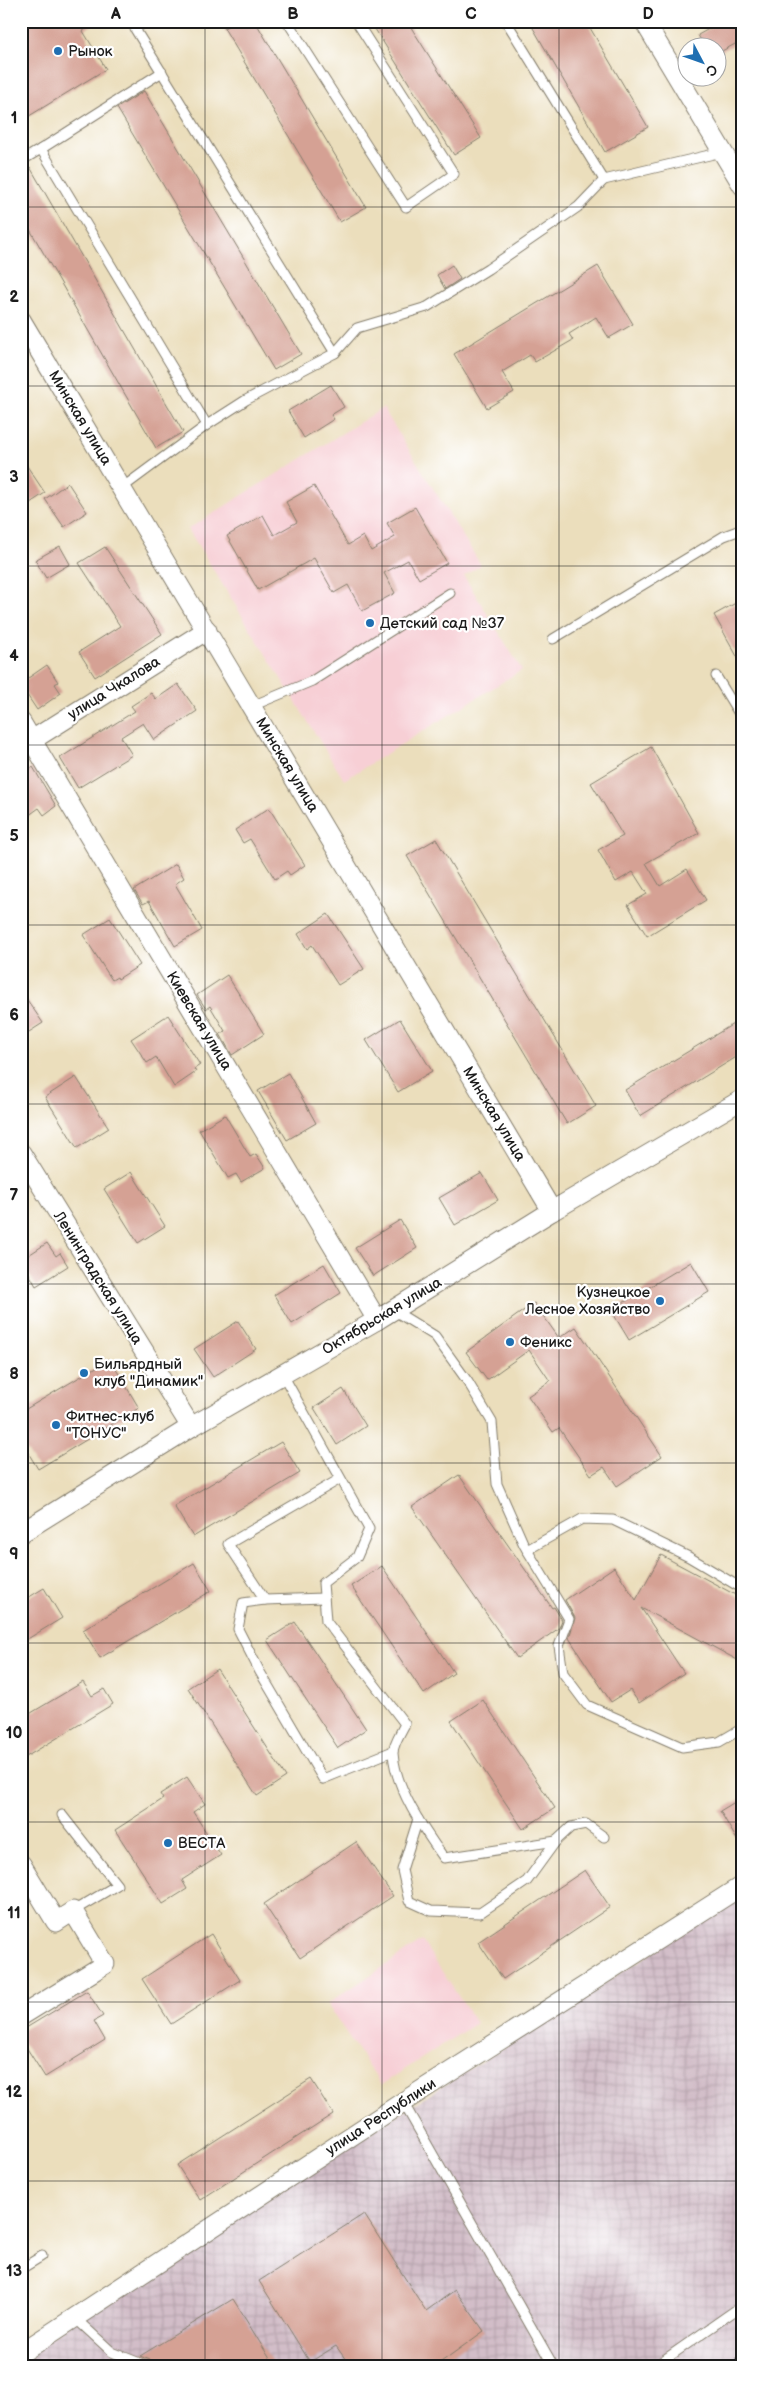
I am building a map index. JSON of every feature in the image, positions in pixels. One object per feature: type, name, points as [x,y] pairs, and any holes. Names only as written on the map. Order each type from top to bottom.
[{"type":"street","points":[[644,21],[743,186]]},
{"type":"street","name":"Минская улица","points":[[21,320],[552,1211]]},
{"type":"street","name":"улица Чкалова","points":[[27,743],[207,630]]},
{"type":"street","name":"Киевская улица","points":[[21,722],[27,743],[385,1315]]},
{"type":"street","name":"Октябрьская улица","points":[[21,1533],[190,1427],[385,1315],[552,1211],[743,1099]]},
{"type":"street","name":"Ленинградская улица","points":[[21,1153],[190,1427]]},
{"type":"street","points":[[21,1864],[56,1922],[73,1911],[105,1964],[21,2016]]},
{"type":"street","name":"улица Республики","points":[[21,2353],[403,2102],[743,1884]]},
{"type":"lane","points":[[147,21],[135,28],[336,353]]},
{"type":"lane","points":[[287,21],[406,207],[454,174],[356,21]]},
{"type":"lane","points":[[506,21],[604,180]]},
{"type":"lane","points":[[21,161],[162,72]]},
{"type":"lane","points":[[41,149],[207,425]]},
{"type":"lane","points":[[122,488],[207,425],[246,400],[336,353],[357,328],[427,307],[488,269],[578,207],[604,180],[722,152]]},
{"type":"lane","points":[[553,639],[724,536],[743,529]]},
{"type":"lane","points":[[252,706],[312,681],[450,593]]},
{"type":"lane","points":[[716,676],[743,720]]},
{"type":"lane","points":[[385,1315],[435,1336],[468,1382],[492,1422],[497,1484],[527,1550],[569,1619],[559,1646],[563,1674],[586,1704],[682,1748],[719,1742],[743,1728]]},
{"type":"lane","points":[[283,1375],[369,1529],[357,1556],[323,1583],[326,1622],[404,1724],[393,1751],[398,1778],[418,1820],[444,1858],[556,1840]]},
{"type":"lane","points":[[265,1600],[228,1544],[340,1479]]},
{"type":"lane","points":[[527,1550],[582,1519],[613,1520],[689,1557],[743,1589]]},
{"type":"lane","points":[[324,1598],[265,1600],[244,1603],[238,1629],[260,1672],[323,1779],[393,1751]]},
{"type":"lane","points":[[62,1815],[117,1885],[73,1911]]},
{"type":"lane","points":[[418,1820],[402,1870],[409,1901],[430,1911],[480,1913],[527,1881],[556,1840],[571,1826],[586,1824],[604,1837]]},
{"type":"lane","points":[[403,2102],[554,2367]]},
{"type":"lane","points":[[21,2269],[42,2256]]},
{"type":"lane","points":[[654,2367],[743,2305]]},
{"type":"lane","points":[[75,2318],[112,2352],[150,2367]]},
{"type":"shaded area","name":"Детский сад №37","points":[[383,408],[481,565],[464,576],[522,670],[344,780],[188,529]]},
{"type":"shaded area","points":[[743,1895],[743,2367],[21,2367],[21,2355]]},
{"type":"shaded area","points":[[422,1941],[476,2023],[381,2085],[327,2004]]},
{"type":"building","name":"Рынок","points":[[21,21],[98,21],[83,31],[106,69],[21,121]]},
{"type":"building","points":[[236,21],[255,21],[366,207],[340,222],[224,28]]},
{"type":"building","points":[[370,21],[407,21],[481,138],[454,155]]},
{"type":"building","points":[[529,21],[586,21],[648,127],[605,152]]},
{"type":"building","points":[[723,21],[733,21],[743,40],[726,49],[726,38],[700,38],[698,35]]},
{"type":"building","points":[[144,91],[301,354],[274,370],[117,108]]},
{"type":"building","points":[[30,167],[183,432],[156,448],[21,214],[21,172]]},
{"type":"building","points":[[452,265],[460,279],[445,289],[437,275]]},
{"type":"building","points":[[598,266],[633,324],[609,338],[596,317],[569,334],[573,340],[535,362],[530,355],[502,372],[514,392],[487,408],[454,354]]},
{"type":"building","points":[[331,385],[344,407],[331,415],[334,419],[304,438],[288,411]]},
{"type":"building","points":[[21,457],[45,493],[21,509]]},
{"type":"building","points":[[68,483],[87,512],[64,527],[45,499]]},
{"type":"building","points":[[314,486],[348,545],[363,536],[371,551],[395,537],[387,523],[415,507],[447,563],[419,579],[408,560],[384,573],[395,593],[362,611],[348,585],[334,593],[314,558],[258,590],[227,536],[263,515],[274,535],[297,522],[286,502]]},
{"type":"building","points":[[60,546],[70,564],[46,578],[35,560]]},
{"type":"building","points":[[105,547],[162,634],[95,677],[79,652],[120,626],[79,563]]},
{"type":"building","points":[[743,599],[743,667],[714,615]]},
{"type":"building","points":[[47,665],[58,682],[55,684],[61,693],[37,710],[21,686],[21,683]]},
{"type":"building","points":[[178,684],[197,711],[154,740],[143,723],[121,737],[132,755],[78,788],[60,758],[135,711],[131,706],[151,693],[156,699]]},
{"type":"building","points":[[651,747],[699,833],[646,863],[660,886],[687,869],[706,900],[647,936],[628,905],[647,894],[633,872],[616,882],[598,850],[623,836],[591,783]]},
{"type":"building","points":[[33,767],[56,806],[44,815],[39,808],[21,821],[21,775]]},
{"type":"building","points":[[269,808],[305,865],[290,875],[287,871],[275,879],[250,839],[243,843],[235,830]]},
{"type":"building","points":[[436,839],[596,1106],[567,1124],[407,856]]},
{"type":"building","points":[[176,864],[184,878],[175,884],[202,930],[175,946],[149,901],[143,904],[134,890]]},
{"type":"building","points":[[328,914],[364,969],[338,985],[312,945],[307,949],[298,934]]},
{"type":"building","points":[[110,918],[140,965],[118,979],[117,977],[112,980],[83,935]]},
{"type":"building","points":[[227,975],[264,1034],[232,1055],[220,1034],[225,1031],[210,1006],[206,1009],[197,995]]},
{"type":"building","points":[[21,991],[43,1023],[21,1037]]},
{"type":"building","points":[[168,1015],[200,1065],[194,1069],[196,1072],[174,1087],[156,1057],[147,1063],[131,1039]]},
{"type":"building","points":[[743,1018],[743,1053],[640,1116],[625,1090]]},
{"type":"building","points":[[400,1019],[432,1071],[398,1092],[366,1040]]},
{"type":"building","points":[[288,1073],[316,1123],[287,1140],[258,1091]]},
{"type":"building","points":[[76,1077],[109,1128],[77,1148],[45,1097]]},
{"type":"building","points":[[225,1115],[250,1157],[256,1154],[265,1168],[241,1182],[236,1174],[228,1178],[199,1130]]},
{"type":"building","points":[[131,1172],[165,1226],[138,1243],[104,1189]]},
{"type":"building","points":[[482,1173],[498,1200],[455,1225],[439,1198]]},
{"type":"building","points":[[400,1220],[417,1248],[373,1276],[355,1248]]},
{"type":"building","points":[[47,1243],[56,1256],[60,1253],[68,1266],[36,1286],[21,1260]]},
{"type":"building","name":"Кузнецкое Лесное Хозяйство","points":[[691,1262],[709,1292],[629,1340],[611,1310]]},
{"type":"building","points":[[324,1264],[341,1293],[292,1324],[274,1295]]},
{"type":"building","points":[[534,1303],[559,1338],[576,1327],[662,1456],[617,1486],[604,1467],[591,1475],[559,1428],[553,1432],[528,1396],[550,1381],[529,1350],[487,1380],[466,1352]]},
{"type":"building","points":[[238,1321],[256,1349],[213,1377],[194,1349]]},
{"type":"building","points":[[110,1359],[139,1408],[38,1469],[21,1441],[21,1412]]},
{"type":"building","points":[[343,1389],[366,1426],[337,1445],[314,1408]]},
{"type":"building","points":[[281,1442],[300,1473],[193,1537],[174,1506]]},
{"type":"building","points":[[459,1475],[562,1620],[559,1628],[517,1658],[412,1507]]},
{"type":"building","points":[[661,1555],[743,1599],[743,1663],[641,1608],[684,1673],[639,1703],[630,1690],[611,1702],[569,1638],[575,1618],[565,1600],[614,1567],[636,1600]]},
{"type":"building","points":[[194,1563],[211,1591],[100,1658],[83,1630]]},
{"type":"building","points":[[382,1566],[454,1673],[424,1694],[351,1586]]},
{"type":"building","points":[[44,1588],[62,1618],[21,1643],[21,1602]]},
{"type":"building","points":[[295,1622],[366,1729],[338,1748],[267,1640]]},
{"type":"building","points":[[217,1669],[286,1777],[257,1796],[188,1688]]},
{"type":"building","points":[[83,1682],[92,1696],[104,1689],[113,1704],[21,1760],[21,1719]]},
{"type":"building","points":[[483,1700],[555,1808],[523,1829],[451,1721]]},
{"type":"building","name":"ВЕСТА","points":[[187,1777],[205,1804],[193,1812],[221,1855],[182,1880],[187,1889],[163,1904],[115,1830],[163,1799],[160,1794]]},
{"type":"building","points":[[743,1797],[743,1850],[720,1811]]},
{"type":"building","points":[[356,1842],[393,1896],[300,1958],[264,1904]]},
{"type":"building","points":[[585,1870],[610,1907],[503,1979],[478,1942]]},
{"type":"building","points":[[211,1934],[240,1980],[171,2024],[142,1979]]},
{"type":"building","points":[[87,1991],[103,2016],[94,2021],[105,2040],[45,2077],[21,2039],[21,2031]]},
{"type":"building","points":[[311,2079],[333,2114],[200,2200],[177,2165]]},
{"type":"building","points":[[364,2214],[426,2311],[455,2290],[484,2331],[434,2367],[351,2367],[336,2346],[310,2362],[259,2281]]},
{"type":"building","points":[[233,2299],[275,2367],[156,2367],[153,2361],[140,2356]]},
{"type":"railway","points":[[727,2367],[743,2355]]},
{"type":"place","name":"Рынок","points":[[58,51]]},
{"type":"place","name":"Детский сад №37","points":[[370,623]]},
{"type":"place","name":"Кузнецкое Лесное Хозяйство","points":[[660,1301]]},
{"type":"place","name":"Феникс","points":[[510,1342]]},
{"type":"place","name":"Бильярдный клуб \"Динамик\"","points":[[84,1373]]},
{"type":"place","name":"Фитнес-клуб \"ТОНУС\"","points":[[56,1425]]},
{"type":"place","name":"ВЕСТА","points":[[168,1843]]}]
